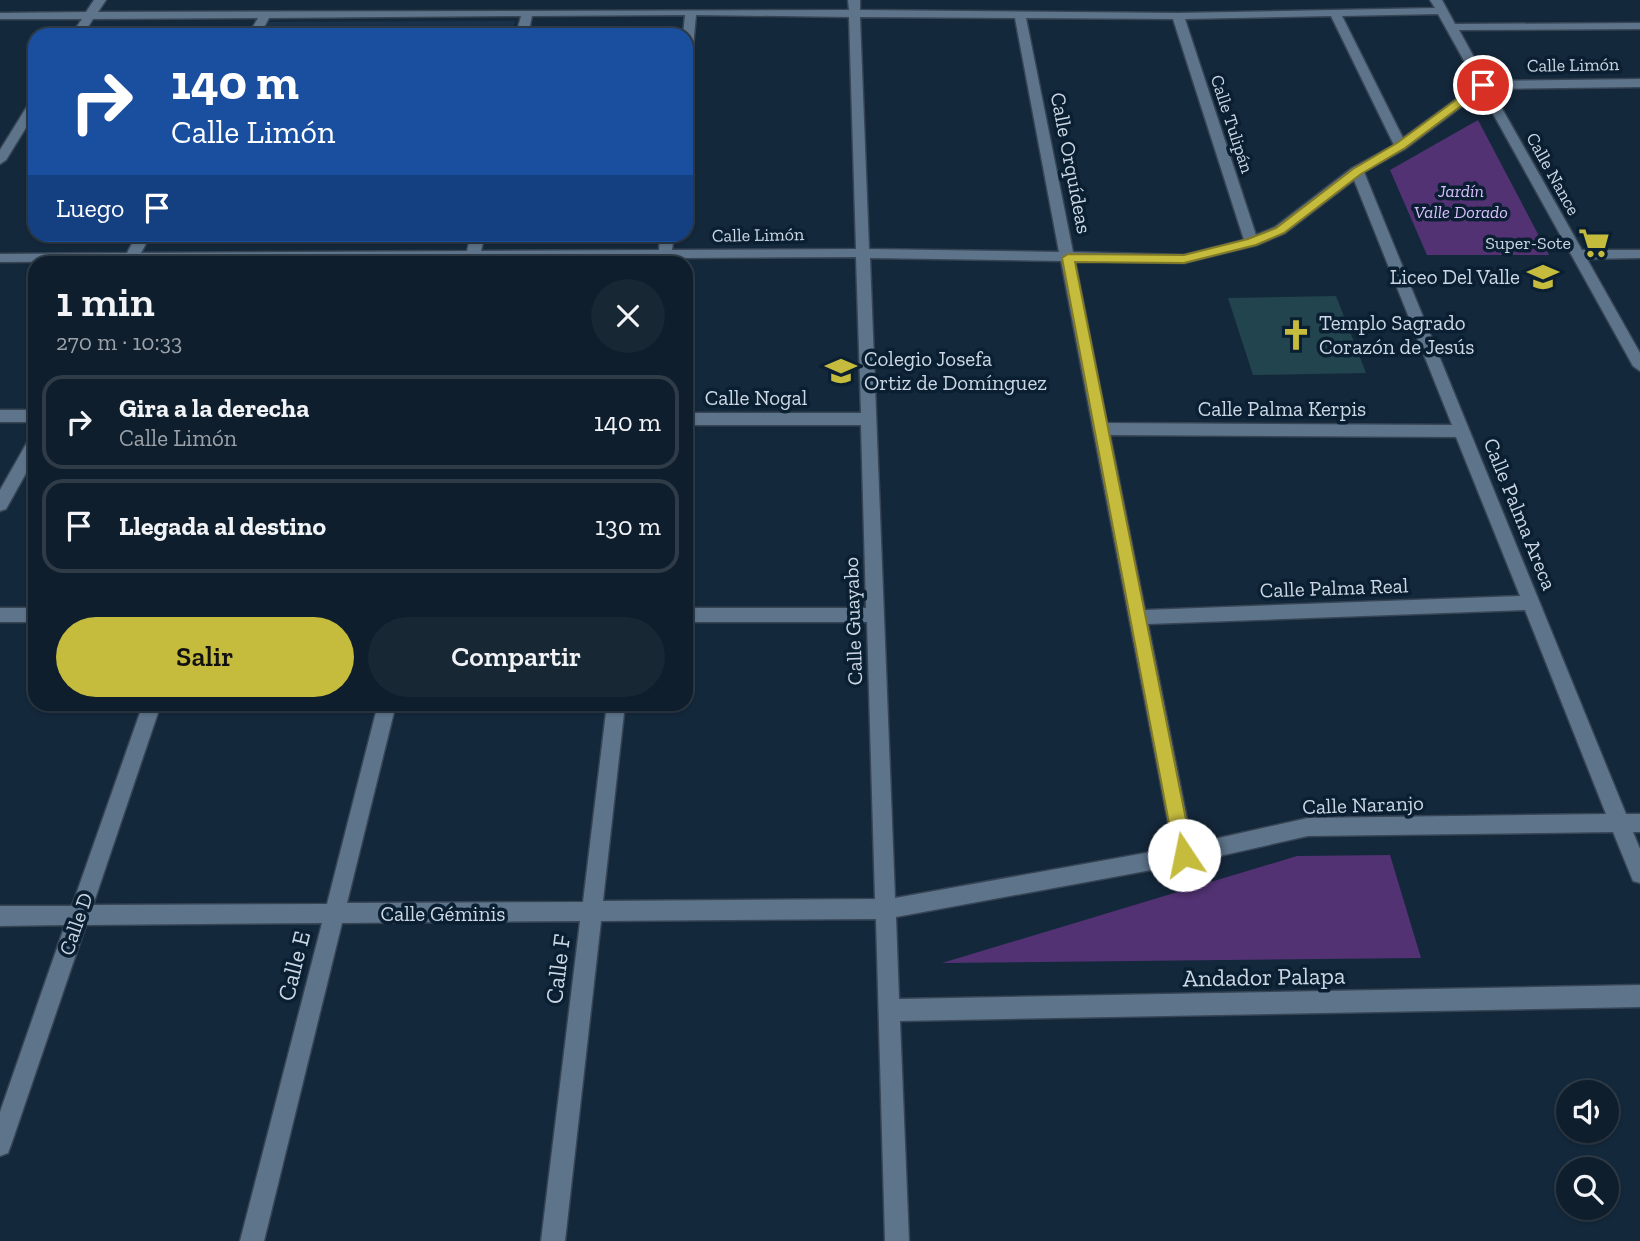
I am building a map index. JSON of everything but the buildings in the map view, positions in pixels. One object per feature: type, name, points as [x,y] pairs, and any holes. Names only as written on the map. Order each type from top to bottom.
[{"type":"street","points":[[81,28],[100,0]]},
{"type":"street","points":[[233,15],[241,0]]},
{"type":"street","points":[[377,14],[383,0]]},
{"type":"street","points":[[0,16],[691,12],[854,7],[1020,16],[1336,15],[1439,5]]},
{"type":"street","name":"Calle Nance","points":[[1439,5],[1640,366]]},
{"type":"street","name":"Calle Guayabo","points":[[854,7],[897,1241]]},
{"type":"street","points":[[689,28],[691,12]]},
{"type":"street","points":[[524,28],[527,13]]},
{"type":"street","points":[[258,28],[265,15]]},
{"type":"street","points":[[1336,15],[1401,146]]},
{"type":"street","name":"Calle Orquídeas","points":[[1020,16],[1184,855]]},
{"type":"street","name":"Calle Tulipán","points":[[1178,16],[1252,242]]},
{"type":"street","points":[[1451,27],[1640,26]]},
{"type":"street","name":"Calle Limón","points":[[473,256],[863,253],[1184,259],[1252,242],[1280,230],[1357,171],[1401,146],[1483,85],[1640,83]]},
{"type":"street","points":[[0,160],[28,114]]},
{"type":"street","name":"Calle Palma Areca","points":[[1357,171],[1531,603],[1630,823],[1640,874]]},
{"type":"street","points":[[473,256],[476,242]]},
{"type":"street","points":[[665,256],[666,242]]},
{"type":"street","points":[[1578,255],[1640,254]]},
{"type":"street","name":"Calle Limón","points":[[0,257],[28,258]]},
{"type":"street","points":[[0,416],[28,416]]},
{"type":"street","name":"Calle Nogal","points":[[693,419],[869,419]]},
{"type":"street","name":"Calle Palma Kerpis","points":[[1101,429],[1462,431]]},
{"type":"street","points":[[0,505],[28,455]]},
{"type":"street","name":"Calle Palma Real","points":[[1138,617],[1531,603]]},
{"type":"street","points":[[0,615],[28,615]]},
{"type":"street","points":[[693,615],[875,615]]},
{"type":"street","name":"Calle D","points":[[0,1145],[150,711]]},
{"type":"street","name":"Calle E","points":[[252,1241],[385,711]]},
{"type":"street","name":"Calle F","points":[[553,1241],[615,711]]},
{"type":"street","name":"Calle Naranjo","points":[[886,909],[1184,855],[1308,827],[1630,823]]},
{"type":"street","name":"Calle Géminis","points":[[0,916],[886,909]]},
{"type":"street","name":"Andador Palapa","points":[[889,1010],[1640,996]]},
{"type":"shaded area","points":[[515,21],[513,28],[266,28],[269,22]]},
{"type":"green space","name":"Jardín Valle Dorado","points":[[1478,120],[1549,255],[1427,255],[1390,170]]},
{"type":"green space","points":[[1390,855],[1421,958],[942,963],[1297,856]]},
{"type":"place","name":"Super-Sote","points":[[1594,243]]},
{"type":"place","name":"Liceo Del Valle","points":[[1543,277]]},
{"type":"place","name":"Templo Sagrado Corazón de Jesús","points":[[1296,335]]},
{"type":"place","name":"Colegio Josefa Ortiz de Domínguez","points":[[841,371]]},
{"type":"route","points":[[1184,855],[1068,258],[1184,259],[1252,242],[1280,230],[1357,171],[1401,146],[1483,85]]}]
